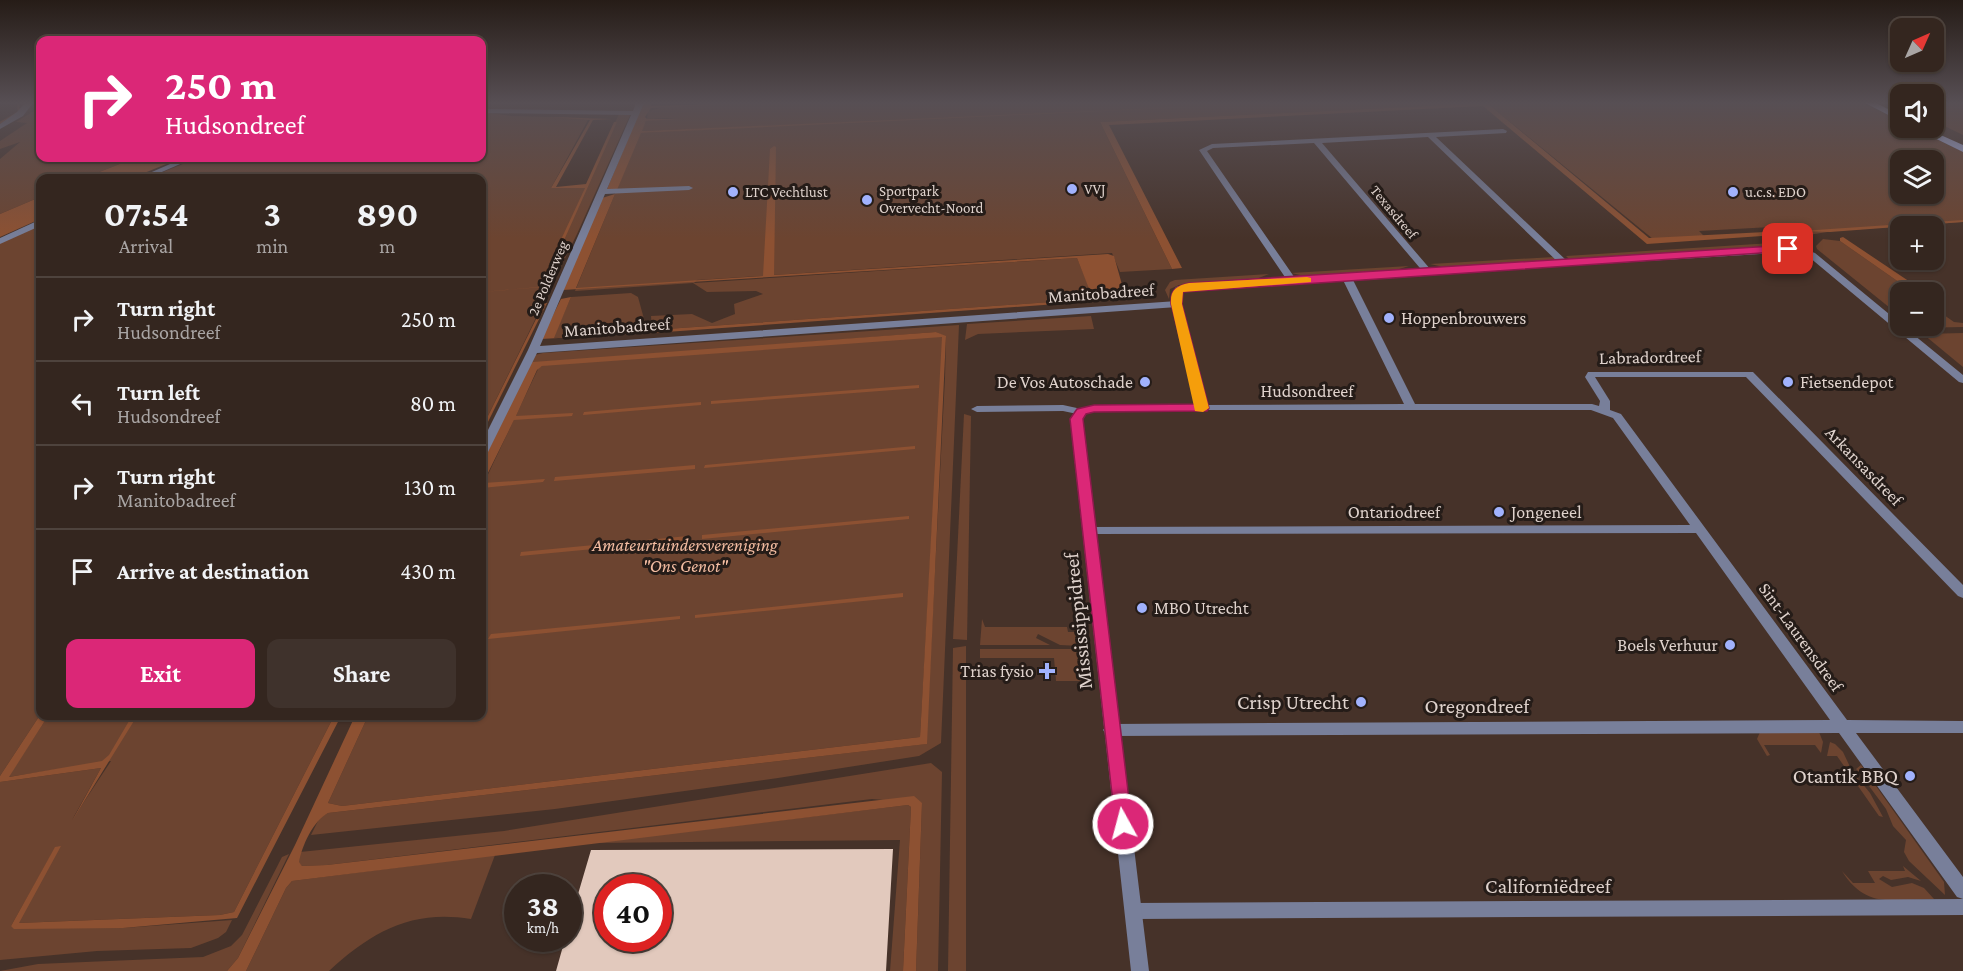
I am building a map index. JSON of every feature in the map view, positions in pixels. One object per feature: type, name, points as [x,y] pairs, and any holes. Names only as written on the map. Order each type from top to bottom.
[{"type":"street","name":"2e Polderweg","points":[[486,444],[533,350],[619,148]]},
{"type":"street","points":[[1207,148],[1203,150],[1292,281]]},
{"type":"street","name":"Texasdreef","points":[[1322,148],[1428,272]]},
{"type":"street","points":[[1444,148],[1564,263]]},
{"type":"street","points":[[152,174],[180,162]]},
{"type":"street","points":[[602,192],[689,188]]},
{"type":"street","points":[[0,241],[36,225]]},
{"type":"street","name":"Manitobadreef","points":[[533,350],[1177,304],[1176,295],[1179,289],[1189,286],[1802,250],[1812,255],[1963,380]]},
{"type":"street","points":[[1347,278],[1411,408]]},
{"type":"street","points":[[1177,304],[1203,408]]},
{"type":"street","name":"Labradordreef","points":[[1605,409],[1605,401],[1590,377],[1592,374],[1749,374]]},
{"type":"street","name":"Arkansasdreef","points":[[1749,374],[1960,586]]},
{"type":"street","name":"Hudsondreef","points":[[977,409],[1063,408],[1082,412],[1094,408],[1592,407],[1605,409]]},
{"type":"street","name":"Sint-Laurensdreef","points":[[1605,409],[1617,416],[1963,891]]},
{"type":"street","name":"Mississippidreef","points":[[1082,412],[1076,419],[1140,971]]},
{"type":"street","name":"Ontariodreef","points":[[1089,531],[1699,529]]},
{"type":"street","name":"Oregondreef","points":[[1112,730],[1963,728]]},
{"type":"street","name":"Californiëdreef","points":[[1134,911],[1963,907]]},
{"type":"green space","points":[[13,148],[36,148],[36,162],[125,162],[94,174],[36,174],[36,199],[0,214],[0,159]]},
{"type":"green space","points":[[486,148],[573,148],[551,188],[585,187],[603,148],[615,148],[577,234],[486,420],[486,174],[158,174],[188,162],[486,162]]},
{"type":"green space","name":"Sportpark Overvecht-Noord","points":[[634,148],[1113,148],[1172,269],[1120,272],[1112,253],[697,280],[694,283],[1077,258],[1094,299],[652,330],[651,316],[692,314],[712,323],[735,314],[734,304],[763,294],[756,291],[707,292],[693,283],[575,291]]},
{"type":"green space","points":[[1542,148],[1955,148],[1963,152],[1963,222],[1944,223],[1944,216],[1890,216],[1890,227],[1808,235],[1791,226],[1699,231],[1704,236],[1653,239]]},
{"type":"green space","points":[[36,227],[37,720],[0,776],[0,243]]},
{"type":"green space","points":[[1823,239],[1840,241],[1899,282],[1890,282],[1890,308],[1817,249],[1816,246]]},
{"type":"green space","points":[[1794,243],[1775,247],[1571,261],[1566,256]]},
{"type":"green space","points":[[1554,257],[1559,261],[1444,267],[1430,264]]},
{"type":"green space","points":[[1409,266],[1396,270],[1305,276],[1291,273]]},
{"type":"green space","points":[[1269,274],[1256,279],[1179,285],[1170,289],[1169,299],[1165,290],[1170,282],[1175,280]]},
{"type":"green space","points":[[631,293],[638,297],[647,330],[553,338],[571,297]]},
{"type":"green space","points":[[1944,315],[1954,322],[1963,323],[1963,327],[1944,327]]},
{"type":"green space","points":[[1091,316],[1094,329],[978,334],[965,340],[967,324]]},
{"type":"green space","points":[[959,325],[941,743],[919,756],[778,778],[555,809],[311,835],[320,817],[328,813],[926,744],[946,337],[936,332],[530,364],[535,355],[543,353]]},
{"type":"green space","points":[[1944,333],[1963,333],[1963,367],[1925,336],[1944,336]]},
{"type":"green space","name":"Amateurtuindersvereniging \"Ons Genot\"","points":[[938,335],[942,337],[920,737],[342,806],[328,803],[366,720],[486,720],[486,479],[539,367],[548,364]]},
{"type":"green space","points":[[964,414],[971,416],[967,640],[953,639]]},
{"type":"green space","points":[[982,619],[985,627],[1067,627],[1068,632],[1074,632],[1074,627],[1079,628],[1081,646],[1060,645],[1038,634],[1036,638],[1050,645],[980,645]]},
{"type":"green space","points":[[966,646],[966,971],[948,971],[953,648]]},
{"type":"green space","points":[[980,649],[1081,649],[1084,681],[1056,681],[1054,658],[980,658]]},
{"type":"green space","points":[[45,720],[332,720],[234,912],[220,915],[18,923],[55,848],[11,926],[123,928],[232,920],[226,932],[218,938],[191,948],[97,951],[0,960],[0,782],[101,768],[72,820],[111,761],[8,777]]},
{"type":"green space","points":[[1760,732],[1819,732],[1823,742],[1821,753],[1815,745],[1764,745],[1770,755],[1767,756],[1757,739]]},
{"type":"green space","points":[[1830,742],[1843,752],[1852,771],[1870,793],[1883,817],[1879,816],[1837,756],[1827,756]]},
{"type":"green space","points":[[931,763],[942,772],[938,971],[916,971],[922,803],[872,799],[327,865],[302,866],[298,862],[300,852],[504,831]]},
{"type":"green space","points":[[1861,765],[1944,882],[1945,895],[1909,861],[1904,852],[1906,840],[1893,826],[1886,809],[1856,769]]},
{"type":"green space","points":[[908,805],[911,807],[903,971],[890,971],[900,840],[590,843]]},
{"type":"green space","points":[[289,854],[238,958],[227,971],[0,971],[38,964],[203,957],[231,946],[242,935],[282,857]]},
{"type":"green space","points":[[495,855],[471,919],[430,917],[394,927],[361,945],[329,971],[246,971],[286,888],[292,881]]},
{"type":"green space","points":[[1903,866],[1921,881],[1908,877],[1891,880],[1883,876],[1879,879],[1892,887],[1912,883],[1924,888],[1934,899],[1882,900],[1871,897],[1861,892],[1842,871],[1853,883],[1875,883],[1868,871],[1905,871]]},
{"type":"shaded area","points":[[574,148],[577,148],[556,187],[586,184],[602,148],[605,148],[543,287],[486,292],[539,287],[585,188],[551,188]]},
{"type":"shaded area","points":[[624,148],[635,148],[617,190],[607,189]]},
{"type":"shaded area","points":[[776,148],[774,275],[1108,254],[1114,256],[1126,299],[652,333],[652,330],[1093,299],[1077,258],[563,290],[602,198],[615,194],[576,288],[763,276],[770,149]]},
{"type":"shaded area","points":[[1113,148],[1121,148],[1182,268],[1172,269]]},
{"type":"shaded area","points":[[1533,148],[1541,148],[1649,238],[1785,231],[1791,234],[1647,244]]},
{"type":"shaded area","points":[[125,162],[171,162],[142,174],[94,174]]},
{"type":"shaded area","points":[[36,199],[36,221],[0,237],[0,214]]},
{"type":"shaded area","points":[[1963,220],[1963,222],[1944,223],[1944,221]]},
{"type":"shaded area","points":[[1890,225],[1890,227],[1830,232],[1801,231]]},
{"type":"shaded area","points":[[1843,237],[1910,282],[1899,282],[1840,241]]},
{"type":"shaded area","points":[[571,297],[554,338],[647,330],[646,333],[541,339],[561,299]]},
{"type":"shaded area","points":[[544,303],[547,303],[486,426],[486,420]]},
{"type":"shaded area","points":[[936,332],[946,336],[927,744],[328,813],[309,834],[299,862],[302,866],[327,865],[914,796],[922,803],[916,971],[903,971],[911,807],[908,805],[292,881],[286,888],[246,971],[227,971],[238,958],[295,845],[353,720],[366,720],[328,803],[342,806],[920,737],[942,337],[542,366],[537,370],[516,416],[573,413],[572,416],[514,420],[486,477],[486,454],[533,362]]},
{"type":"shaded area","points":[[919,385],[919,388],[711,404],[711,401]]},
{"type":"shaded area","points":[[701,402],[701,405],[583,415],[584,412]]},
{"type":"shaded area","points":[[915,446],[915,449],[704,468],[705,465]]},
{"type":"shaded area","points":[[695,465],[695,469],[554,481],[555,477]]},
{"type":"shaded area","points":[[545,479],[543,482],[486,488],[486,483]]},
{"type":"shaded area","points":[[909,516],[909,519],[702,539],[702,535]]},
{"type":"shaded area","points":[[688,536],[688,540],[520,556],[521,552]]},
{"type":"shaded area","points":[[903,593],[903,597],[695,618],[695,615]]},
{"type":"shaded area","points":[[680,616],[680,619],[488,639],[491,634]]},
{"type":"shaded area","points":[[37,720],[45,720],[9,777],[102,761],[109,755],[130,720],[135,720],[72,821],[101,768],[0,782],[0,776]]},
{"type":"shaded area","points":[[332,720],[339,720],[237,918],[123,928],[14,929],[11,926],[55,847],[61,846],[19,923],[220,915],[234,912]]},
{"type":"building","points":[[893,849],[886,971],[556,971],[561,952],[582,952],[582,881],[591,850]]},
{"type":"slow traffic","points":[[1200,408],[1203,408],[1177,304],[1176,295],[1179,289],[1189,286],[1307,280]]},
{"type":"place","name":"VVJ","points":[[1072,189]]},
{"type":"place","name":"LTC Vechtlust","points":[[733,192]]},
{"type":"place","name":"u.c.s. EDO","points":[[1733,192]]},
{"type":"place","name":"Sportpark Overvecht-Noord","points":[[867,200]]},
{"type":"place","name":"Hoppenbrouwers","points":[[1389,318]]},
{"type":"place","name":"De Vos Autoschade","points":[[1145,382]]},
{"type":"place","name":"Fietsendepot","points":[[1788,382]]},
{"type":"place","name":"Jongeneel","points":[[1499,512]]},
{"type":"place","name":"MBO Utrecht","points":[[1142,608]]},
{"type":"place","name":"Boels Verhuur","points":[[1730,645]]},
{"type":"place","name":"Trias fysio","points":[[1047,671]]},
{"type":"place","name":"Crisp Utrecht","points":[[1361,702]]},
{"type":"place","name":"Otantik BBQ","points":[[1910,776]]},
{"type":"route","points":[[1123,824],[1107,704],[1099,608],[1076,419],[1082,412],[1094,408],[1203,408],[1177,304],[1176,295],[1179,289],[1189,286],[1788,249]]}]
